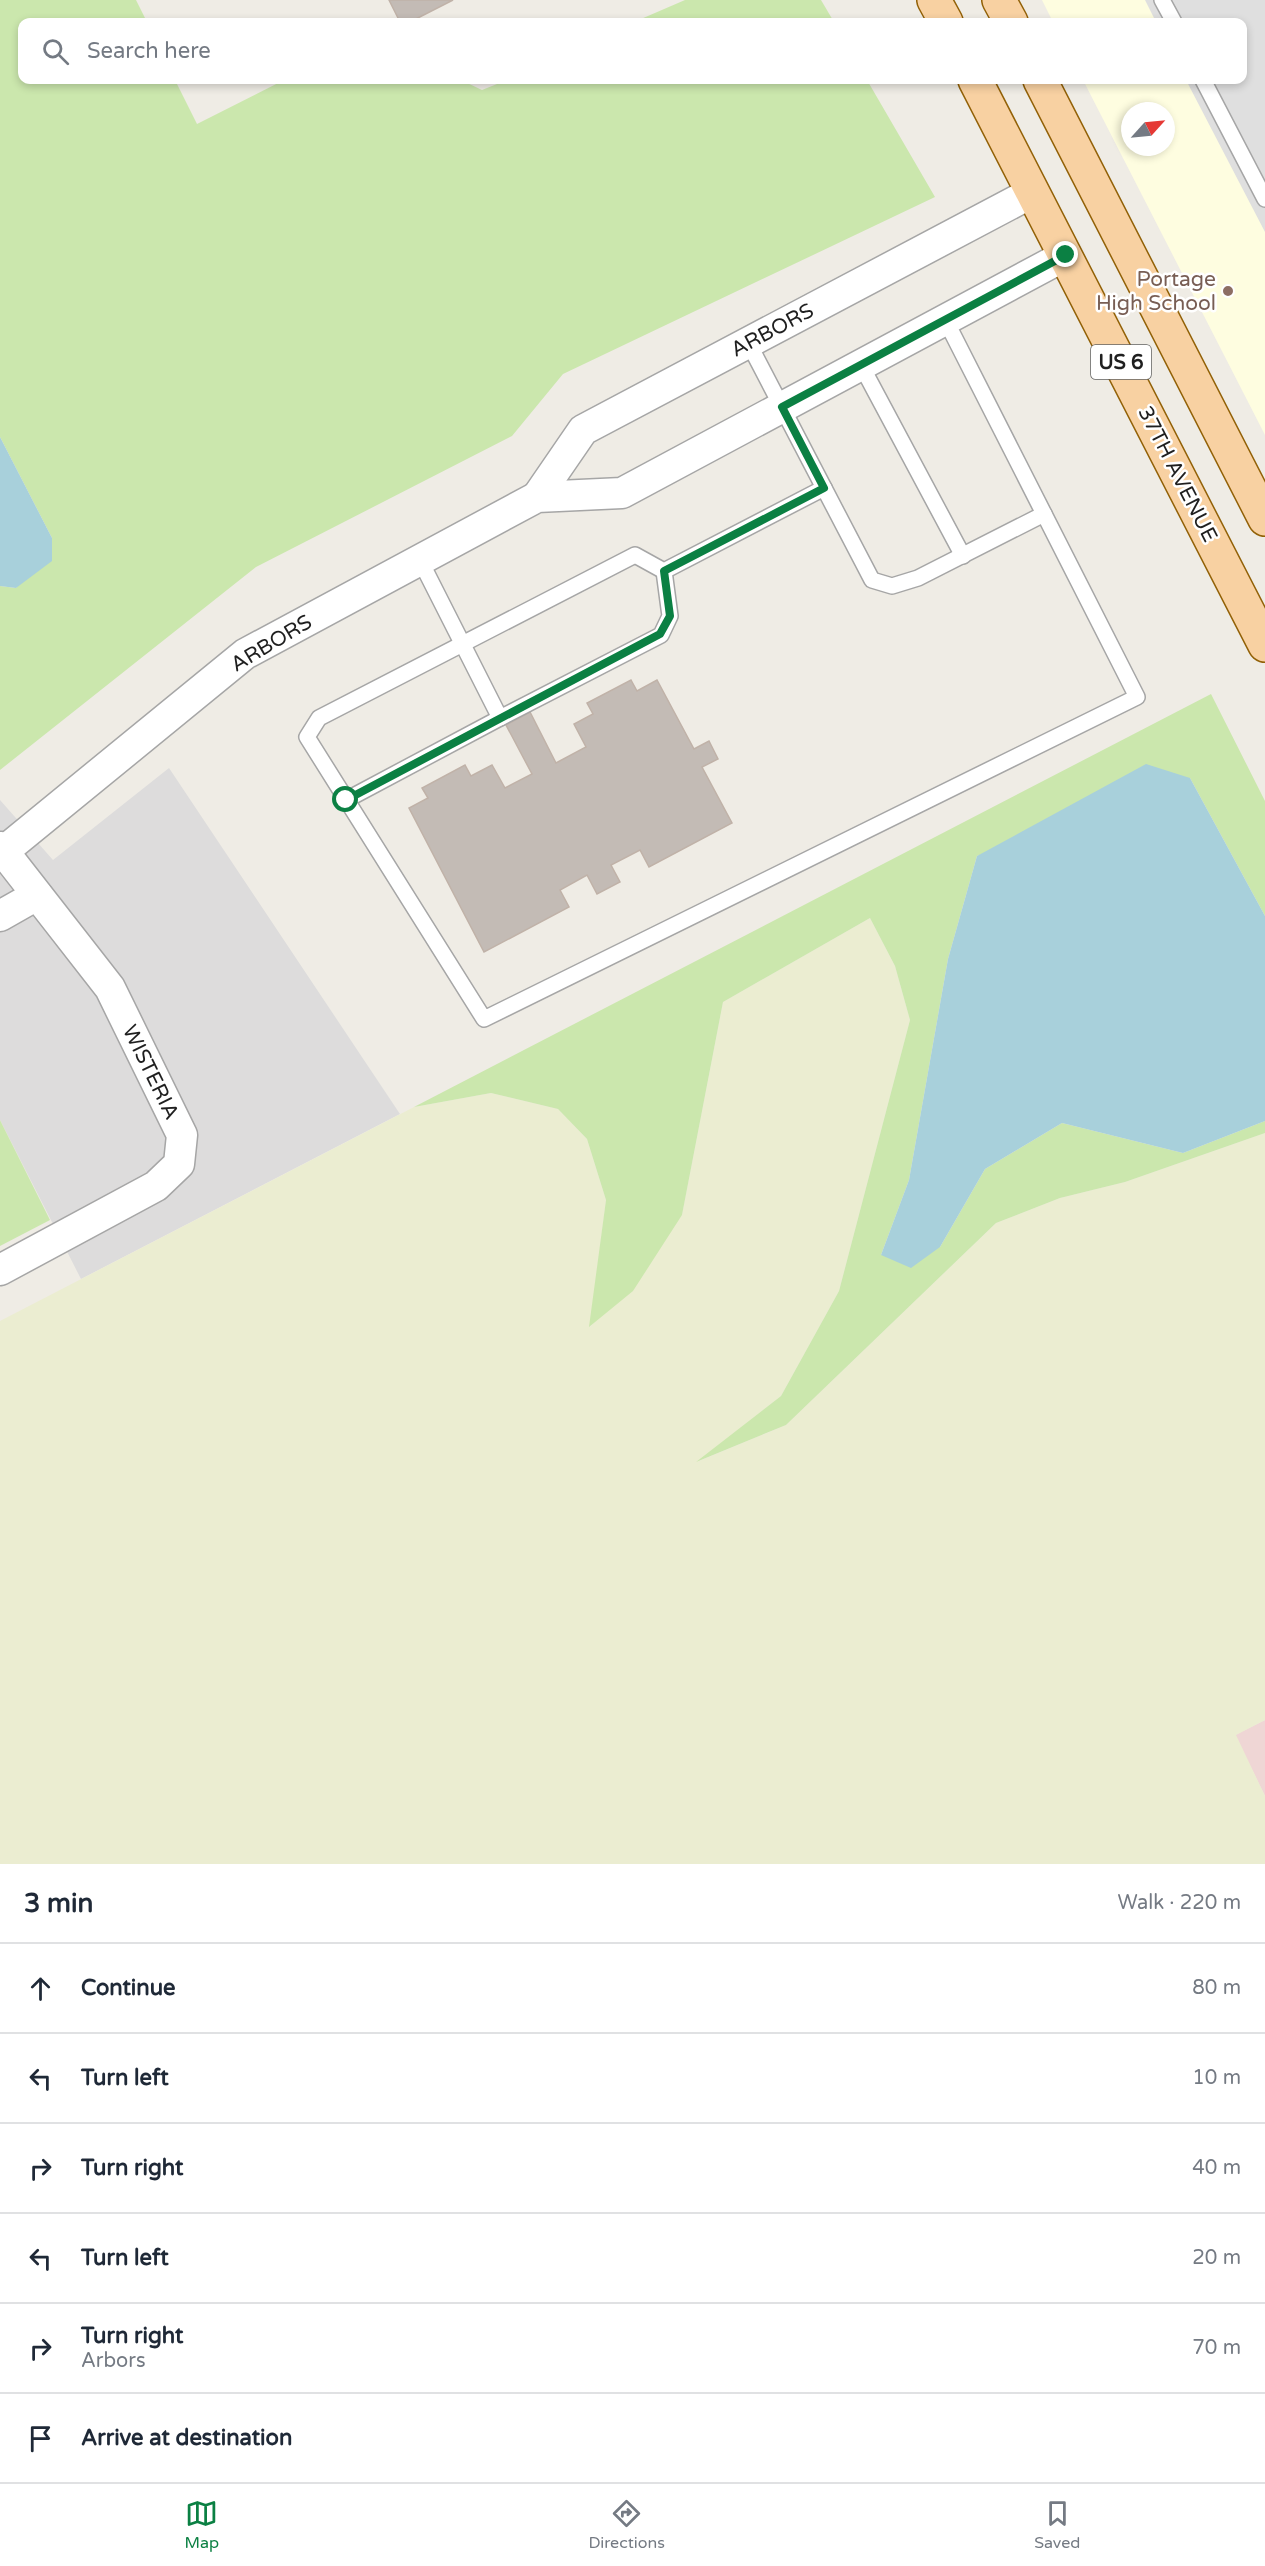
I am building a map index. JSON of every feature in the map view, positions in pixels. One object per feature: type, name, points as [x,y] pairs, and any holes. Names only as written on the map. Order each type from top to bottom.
[{"type":"main road","points":[[934,0],[944,18]]},
{"type":"main road","points":[[999,0],[1009,18]]},
{"type":"main road","name":"37TH AVENUE","points":[[977,84],[1265,645]]},
{"type":"main road","name":"US 6","points":[[1042,84],[1265,519]]},
{"type":"street","name":"ARBORS","points":[[537,497],[583,430],[1033,192]]},
{"type":"street","name":"ARBORS","points":[[2,849],[245,654],[537,497],[622,493],[1066,255]]},
{"type":"street","name":"WISTERIA","points":[[0,1270],[156,1186],[179,1164],[182,1135],[110,988],[2,849]]},
{"type":"street","points":[[0,916],[38,895]]},
{"type":"lane","points":[[1162,0],[1172,18]]},
{"type":"lane","points":[[1205,84],[1265,199]]},
{"type":"lane","points":[[664,571],[635,555],[319,718],[307,737],[484,1019],[1137,697],[945,319]]},
{"type":"lane","points":[[748,342],[872,580],[892,586],[918,578],[1044,514]]},
{"type":"lane","points":[[861,365],[963,556]]},
{"type":"lane","points":[[664,571],[824,488]]},
{"type":"lane","points":[[420,560],[500,718]]},
{"type":"lane","points":[[346,800],[660,634],[670,616],[664,571]]},
{"type":"shaded area","name":"Portage High School","points":[[1042,0],[1265,0],[1265,435],[1122,156],[1175,156],[1175,102],[1121,102],[1121,154],[1085,84],[1247,84],[1247,18],[1051,18]]},
{"type":"shaded area","points":[[1145,0],[1265,0],[1265,232],[1188,84],[1247,84],[1247,18],[1154,18]]},
{"type":"shaded area","points":[[169,768],[400,1114],[81,1279],[0,1120],[0,800],[53,860]]},
{"type":"shaded area","points":[[870,918],[895,966],[910,1020],[839,1291],[781,1396],[699,1461],[786,1425],[996,1223],[1060,1198],[1125,1182],[1265,1133],[1265,1720],[1236,1735],[1265,1796],[1265,1864],[0,1864],[0,1321],[414,1107],[491,1093],[558,1109],[587,1139],[606,1200],[590,1327],[682,1215],[723,1002]]},
{"type":"shaded area","points":[[1265,1720],[1265,1796],[1235,1735]]},
{"type":"green space","points":[[0,0],[136,0],[145,18],[18,18],[18,84],[177,84],[197,124],[276,84],[469,84],[482,90],[497,84],[869,84],[935,197],[563,374],[512,436],[256,567],[0,770],[0,586],[16,588],[52,538],[0,437]]},
{"type":"green space","points":[[685,0],[821,0],[832,18],[643,18]]},
{"type":"green space","points":[[1211,694],[1265,801],[1265,916],[1190,778],[977,856],[948,959],[909,1180],[881,1255],[940,1247],[985,1169],[1062,1123],[1183,1153],[1265,1121],[1265,1133],[1125,1182],[1060,1198],[996,1223],[786,1425],[696,1462],[781,1396],[839,1291],[910,1020],[895,966],[870,918],[723,1002],[682,1215],[633,1291],[589,1327],[606,1200],[587,1139],[558,1109],[491,1093],[414,1107]]},
{"type":"green space","points":[[0,1120],[50,1220],[0,1246]]},
{"type":"water","points":[[0,437],[52,538],[52,561],[16,588],[0,586]]},
{"type":"water","points":[[1146,764],[1190,778],[1265,916],[1265,1121],[1183,1153],[1062,1123],[985,1169],[940,1247],[911,1268],[881,1255],[909,1180],[948,959],[977,856]]},
{"type":"building","points":[[389,0],[453,0],[418,18],[398,18]]},
{"type":"building","points":[[631,680],[637,691],[657,680],[694,749],[709,741],[718,759],[702,767],[732,823],[649,867],[640,850],[611,865],[620,882],[597,894],[587,875],[560,890],[569,907],[484,952],[409,808],[428,798],[422,788],[465,765],[471,776],[492,765],[505,788],[532,774],[506,725],[530,712],[556,763],[586,747],[574,724],[593,714],[587,703]]},
{"type":"place","name":"Portage High School","points":[[1228,291]]},
{"type":"route","points":[[346,800],[660,634],[670,616],[664,571],[824,488],[782,407],[1066,255]]}]
